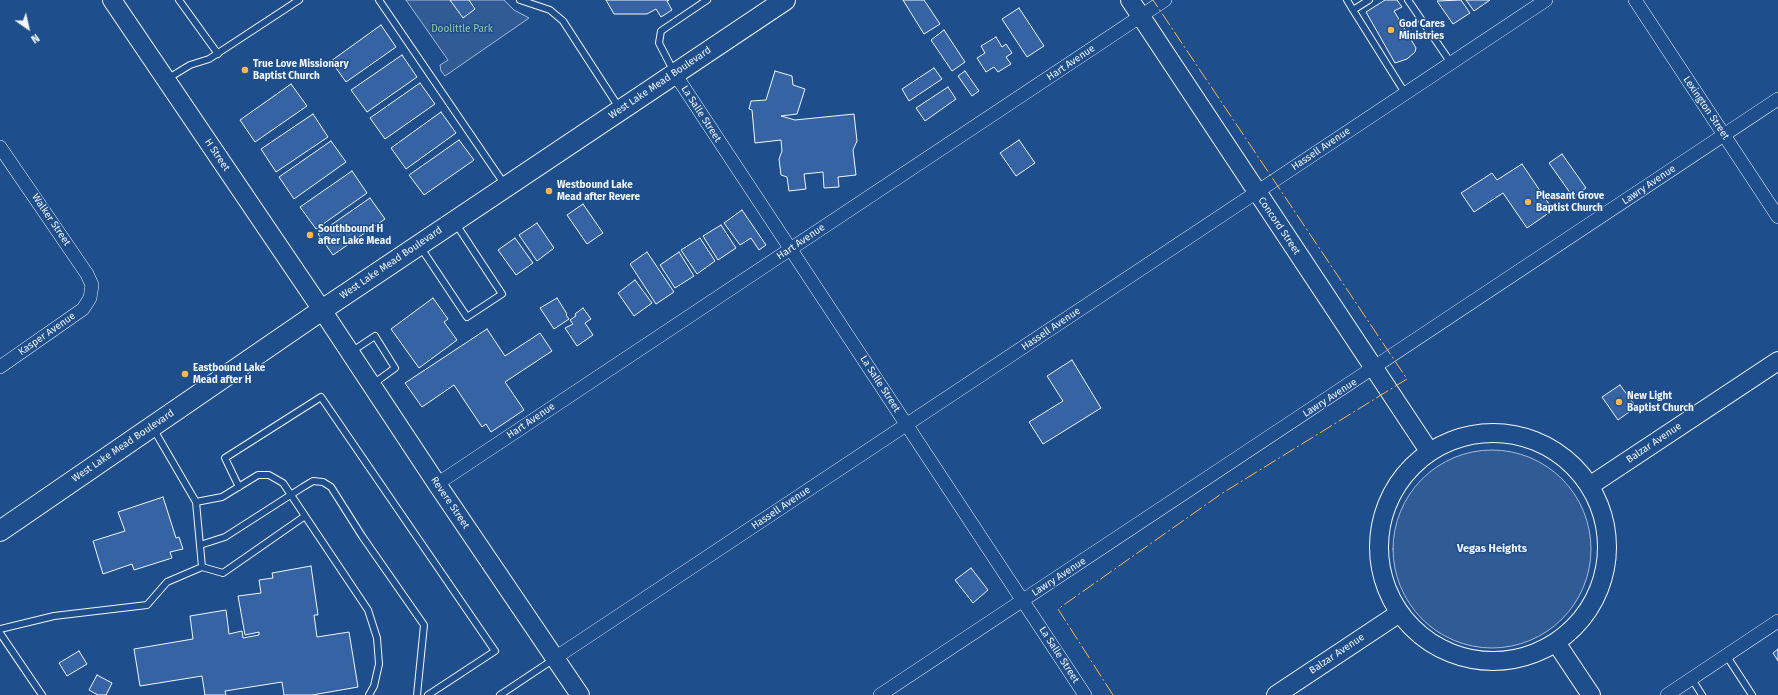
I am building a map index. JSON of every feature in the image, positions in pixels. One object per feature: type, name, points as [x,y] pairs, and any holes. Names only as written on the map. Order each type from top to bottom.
[{"type":"main road","name":"West Lake Mead Boulevard","points":[[0,530],[322,310],[785,0]]},
{"type":"street","name":"H Street","points":[[112,0],[322,310]]},
{"type":"street","name":"Concord Street","points":[[1130,0],[1429,451]]},
{"type":"street","name":"Hart Avenue","points":[[436,484],[1165,0]]},
{"type":"street","name":"Hassell Avenue","points":[[556,658],[1546,0]]},
{"type":"street","name":"Lexington Street","points":[[1635,0],[1778,216]]},
{"type":"street","name":"La Salle Street","points":[[674,74],[1085,695]]},
{"type":"street","name":"Lawry Avenue","points":[[880,695],[1778,99]]},
{"type":"street","name":"Walker Street","points":[[0,147],[87,274],[92,285],[90,298]]},
{"type":"street","name":"Kasper Avenue","points":[[0,367],[83,309],[90,298]]},
{"type":"street","name":"Revere Street","points":[[322,310],[436,484],[580,695]]},
{"type":"street","name":"Balzar Avenue","points":[[1591,485],[1778,361]]},
{"type":"street","points":[[1490,432],[1519,435],[1547,446],[1553,450],[1571,463],[1591,485],[1605,517],[1608,552],[1602,586],[1585,617],[1557,644],[1527,657],[1491,662],[1456,656],[1424,640],[1398,614],[1382,580],[1378,543],[1386,506],[1405,474],[1429,451],[1460,437],[1490,432]]},
{"type":"street","name":"Balzar Avenue","points":[[1276,695],[1398,614]]},
{"type":"street","points":[[1667,695],[1778,621]]},
{"type":"street","points":[[1557,644],[1591,695]]},
{"type":"lane","points":[[179,0],[218,54]]},
{"type":"lane","points":[[166,80],[190,65],[209,60],[299,0]]},
{"type":"lane","points":[[379,0],[506,186]]},
{"type":"lane","points":[[520,0],[550,10],[563,21],[620,110]]},
{"type":"lane","points":[[674,74],[659,43],[661,31],[707,0]]},
{"type":"lane","points":[[1347,0],[1405,93]]},
{"type":"lane","points":[[1353,10],[1369,0]]},
{"type":"lane","points":[[1408,0],[1451,63]]},
{"type":"lane","points":[[419,245],[467,317],[502,294],[454,221]]},
{"type":"lane","points":[[350,352],[375,336],[396,368],[371,385]]},
{"type":"lane","points":[[239,486],[225,458],[321,397],[495,652],[428,695]]},
{"type":"lane","points":[[152,426],[196,502],[202,567]]},
{"type":"lane","points":[[196,502],[222,496],[258,476],[269,475],[283,483],[368,610],[377,638],[379,664],[374,686],[369,695]]},
{"type":"lane","points":[[200,545],[225,538],[290,494],[313,482],[323,482],[331,487],[362,536],[424,626],[417,695]]},
{"type":"lane","points":[[0,629],[54,616],[147,605],[167,582],[202,567],[223,573],[305,516]]},
{"type":"lane","points":[[0,633],[42,695]]},
{"type":"lane","points":[[1726,655],[1752,695]]},
{"type":"lane","points":[[500,695],[556,658]]},
{"type":"lane","points":[[1692,679],[1702,695]]},
{"type":"shaded area","name":"Doolittle Park","points":[[406,0],[504,0],[514,10],[529,18],[445,76],[441,71],[440,65],[448,60]]},
{"type":"shaded area","points":[[1482,450],[1502,450],[1530,457],[1555,472],[1569,486],[1584,511],[1591,539],[1591,559],[1584,587],[1569,612],[1555,626],[1530,641],[1521,644],[1502,648],[1482,648],[1454,641],[1429,626],[1415,612],[1400,587],[1397,578],[1393,559],[1393,539],[1400,511],[1415,486],[1429,472],[1454,457],[1463,454]]},
{"type":"building","points":[[450,0],[469,0],[475,9],[463,18]]},
{"type":"building","points":[[606,0],[669,0],[667,1],[672,10],[661,17],[656,9],[647,14],[614,14]]},
{"type":"building","points":[[903,0],[924,0],[940,24],[924,34]]},
{"type":"building","name":"God Cares Ministries","points":[[1385,0],[1397,0],[1402,7],[1394,11],[1416,48],[1415,52],[1407,59],[1395,63],[1366,12]]},
{"type":"building","points":[[1461,0],[1470,13],[1453,24],[1437,1]]},
{"type":"building","points":[[1466,0],[1490,0],[1474,11]]},
{"type":"building","points":[[1019,8],[1044,46],[1027,57],[1002,19]]},
{"type":"building","points":[[381,25],[396,47],[346,82],[331,61]]},
{"type":"building","points":[[944,30],[965,62],[952,71],[931,40]]},
{"type":"building","points":[[996,37],[1002,47],[1006,44],[1012,53],[1006,57],[1011,64],[998,72],[994,67],[986,72],[977,58],[985,53],[981,46]]},
{"type":"building","points":[[402,55],[417,77],[367,112],[351,90]]},
{"type":"building","points":[[934,68],[942,79],[909,101],[902,89]]},
{"type":"building","points":[[775,71],[792,76],[793,85],[805,89],[797,114],[781,116],[795,120],[854,114],[857,141],[853,150],[856,175],[838,177],[839,187],[824,188],[823,172],[804,174],[806,189],[789,191],[787,177],[781,175],[779,159],[782,151],[781,140],[755,143],[752,110],[749,109],[751,101],[766,100]]},
{"type":"building","points":[[965,71],[979,91],[972,96],[958,76]]},
{"type":"building","points":[[420,83],[435,104],[385,139],[370,118]]},
{"type":"building","points":[[291,84],[307,106],[255,142],[240,120]]},
{"type":"building","points":[[948,87],[956,99],[925,121],[916,108]]},
{"type":"building","points":[[441,112],[456,133],[406,169],[391,148]]},
{"type":"building","points":[[313,114],[328,137],[276,172],[261,149]]},
{"type":"building","points":[[459,140],[474,160],[424,195],[409,175]]},
{"type":"building","points":[[1019,140],[1035,163],[1016,176],[1000,153]]},
{"type":"building","points":[[331,141],[346,162],[294,199],[279,177]]},
{"type":"building","points":[[1562,154],[1586,188],[1573,197],[1549,163]]},
{"type":"building","name":"Pleasant Grove Baptist Church","points":[[1522,164],[1553,210],[1527,228],[1503,193],[1474,212],[1461,193],[1492,173],[1497,180]]},
{"type":"building","points":[[352,171],[367,193],[316,229],[300,207]]},
{"type":"building","points":[[370,198],[385,219],[333,255],[318,234]]},
{"type":"building","points":[[583,204],[603,233],[587,244],[567,215]]},
{"type":"building","points":[[742,210],[766,245],[759,250],[751,238],[740,245],[724,223]]},
{"type":"building","points":[[537,223],[554,248],[537,261],[519,235]]},
{"type":"building","points":[[721,225],[736,248],[718,260],[703,236]]},
{"type":"building","points":[[515,238],[533,263],[516,275],[498,250]]},
{"type":"building","points":[[700,238],[715,261],[697,274],[681,250]]},
{"type":"building","points":[[647,252],[674,292],[656,304],[630,264]]},
{"type":"building","points":[[679,252],[694,276],[675,288],[660,265]]},
{"type":"building","points":[[635,280],[652,303],[634,316],[618,293]]},
{"type":"building","points":[[433,298],[448,319],[444,322],[457,340],[419,368],[391,329]]},
{"type":"building","points":[[557,298],[569,319],[554,329],[540,308]]},
{"type":"building","points":[[583,308],[591,319],[585,323],[593,335],[577,346],[565,328],[573,324],[570,320]]},
{"type":"building","points":[[487,329],[505,356],[540,333],[552,351],[505,382],[524,410],[491,432],[486,424],[482,427],[454,385],[422,407],[405,383]]},
{"type":"building","points":[[1072,360],[1101,408],[1043,444],[1029,422],[1063,401],[1047,376]]},
{"type":"building","name":"New Light Baptist Church","points":[[1620,385],[1636,407],[1618,420],[1602,397]]},
{"type":"building","points":[[163,497],[176,538],[179,537],[183,549],[170,552],[172,558],[134,570],[132,564],[103,574],[93,541],[125,531],[118,512]]},
{"type":"building","points":[[311,566],[318,615],[314,615],[317,637],[349,632],[358,687],[312,695],[284,695],[282,682],[225,691],[226,695],[205,695],[202,676],[140,686],[134,649],[193,639],[190,616],[226,610],[229,634],[242,631],[243,638],[259,635],[259,632],[245,635],[238,596],[261,593],[259,580],[273,578],[272,573]]},
{"type":"building","points":[[971,568],[988,590],[973,603],[955,580]]},
{"type":"building","points":[[1778,649],[1778,661],[1773,653]]},
{"type":"building","points":[[79,651],[87,664],[67,676],[59,663]]},
{"type":"building","points":[[97,675],[112,683],[106,695],[98,695],[89,690]]},
{"type":"power","points":[[1113,695],[1058,609],[1221,494],[1407,379],[1153,0]]},
{"type":"place","name":"God Cares Ministries","points":[[1391,30]]},
{"type":"place","name":"True Love Missionary Baptist Church","points":[[245,70]]},
{"type":"place","name":"Westbound Lake Mead after Revere","points":[[549,191]]},
{"type":"place","name":"Pleasant Grove Baptist Church","points":[[1528,202]]},
{"type":"place","name":"Southbound H after Lake Mead","points":[[310,235]]},
{"type":"place","name":"Eastbound Lake Mead after H","points":[[185,374]]},
{"type":"place","name":"New Light Baptist Church","points":[[1619,402]]},
{"type":"district","name":"Vegas Heights","points":[[1492,549]]}]
